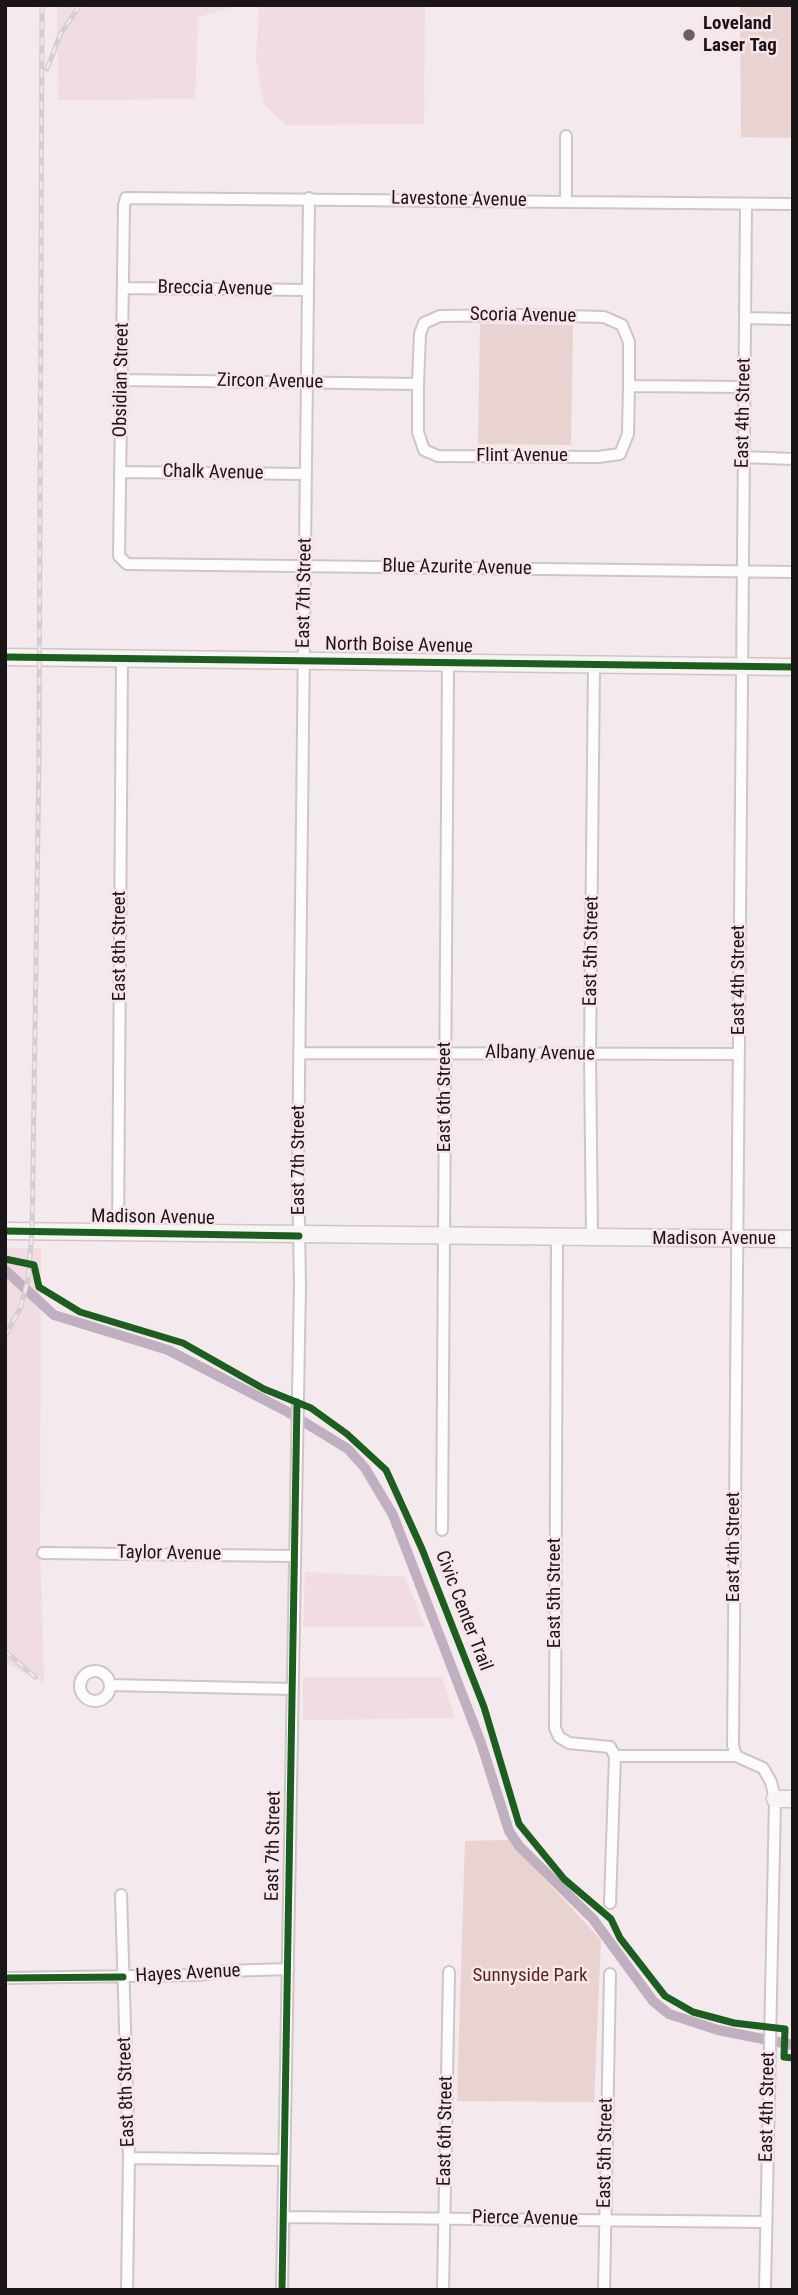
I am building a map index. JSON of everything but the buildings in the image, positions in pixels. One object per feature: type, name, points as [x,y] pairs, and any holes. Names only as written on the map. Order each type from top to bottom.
[{"type":"street","points":[[566,136],[566,201]]},
{"type":"street","name":"Lavestone Avenue","points":[[126,198],[793,204]]},
{"type":"street","name":"Obsidian Street","points":[[122,561],[119,556],[126,198]]},
{"type":"street","name":"East 7th Street","points":[[282,2290],[297,1402],[309,198]]},
{"type":"street","name":"East 4th Street","points":[[736,1756],[733,1745],[736,1239],[747,204]]},
{"type":"street","name":"Breccia Avenue","points":[[123,288],[308,290]]},
{"type":"street","name":"Scoria Avenue","points":[[418,384],[419,334],[424,323],[440,316],[525,315],[604,317],[622,325],[629,342],[629,386]]},
{"type":"street","points":[[745,318],[793,319]]},
{"type":"street","name":"Zircon Avenue","points":[[121,380],[418,384]]},
{"type":"street","name":"Flint Avenue","points":[[418,384],[418,432],[424,450],[438,456],[598,457],[621,454],[628,434],[629,386]]},
{"type":"street","points":[[629,386],[744,387]]},
{"type":"street","points":[[743,457],[793,459]]},
{"type":"street","name":"Chalk Avenue","points":[[120,472],[306,474]]},
{"type":"street","name":"Blue Azurite Avenue","points":[[122,561],[793,572]]},
{"type":"street","name":"North Boise Avenue","points":[[5,657],[793,667]]},
{"type":"street","name":"East 8th Street","points":[[118,1233],[122,659]]},
{"type":"street","name":"East 6th Street","points":[[442,1530],[448,663]]},
{"type":"street","name":"East 5th Street","points":[[592,1238],[590,1055],[594,665]]},
{"type":"street","name":"Albany Avenue","points":[[299,1054],[738,1054]]},
{"type":"street","name":"Madison Avenue","points":[[5,1231],[793,1239]]},
{"type":"street","name":"East 5th Street","points":[[557,1238],[555,1728],[559,1737],[569,1743],[610,1747],[615,1756]]},
{"type":"street","name":"Taylor Avenue","points":[[43,1553],[294,1556]]},
{"type":"street","points":[[110,1685],[292,1689]]},
{"type":"street","points":[[611,1903],[615,1756],[736,1756],[763,1768],[775,1799],[793,1799]]},
{"type":"street","name":"East 4th Street","points":[[765,2290],[775,1799]]},
{"type":"street","name":"East 8th Street","points":[[121,1895],[129,2158],[127,2290]]},
{"type":"street","name":"Hayes Avenue","points":[[5,1978],[123,1977],[288,1969]]},
{"type":"street","name":"East 6th Street","points":[[443,2290],[449,1972]]},
{"type":"street","name":"East 5th Street","points":[[604,2290],[610,1974]]},
{"type":"street","points":[[129,2158],[285,2160]]},
{"type":"street","name":"Pierce Avenue","points":[[284,2217],[766,2222]]},
{"type":"shaded area","points":[[57,5],[240,5],[198,17],[195,99],[58,100]]},
{"type":"shaded area","points":[[259,5],[425,5],[424,124],[286,125],[264,104],[256,60]]},
{"type":"shaded area","points":[[5,1248],[41,1248],[40,1548],[44,1683],[5,1663]]},
{"type":"shaded area","points":[[305,1572],[405,1577],[425,1627],[303,1627]]},
{"type":"shaded area","points":[[303,1677],[442,1677],[455,1718],[303,1720]]},
{"type":"green space","points":[[740,5],[793,5],[793,138],[741,137]]},
{"type":"green space","points":[[480,324],[573,325],[571,445],[478,444]]},
{"type":"green space","name":"Sunnyside Park","points":[[509,1840],[601,1940],[594,2102],[457,2101],[465,1841]]},
{"type":"waterway","points":[[5,1270],[54,1315],[168,1350],[286,1411],[348,1449],[365,1468],[393,1515],[481,1743],[509,1831],[519,1846],[593,1919],[653,2001],[669,2014],[718,2030],[793,2045]]},
{"type":"railway","points":[[5,1336],[20,1309],[28,1280],[32,1232],[39,757],[42,5]]},
{"type":"railway","points":[[47,69],[60,35],[80,5]]},
{"type":"railway","points":[[5,1651],[35,1677]]},
{"type":"cycle path","points":[[5,657],[793,667]]},
{"type":"cycle path","points":[[5,1231],[299,1236]]},
{"type":"cycle path","name":"Civic Center Trail","points":[[5,1259],[34,1265],[39,1287],[80,1312],[183,1343],[264,1389],[311,1408],[347,1434],[386,1470],[422,1549],[484,1707],[519,1824],[564,1879],[611,1919],[620,1938],[665,1996],[693,2012],[734,2023],[785,2029],[784,2057],[793,2058]]},
{"type":"cycle path","points":[[282,2290],[297,1402]]},
{"type":"cycle path","points":[[5,1978],[123,1977]]},
{"type":"place","name":"Loveland Laser Tag","points":[[689,35]]}]
